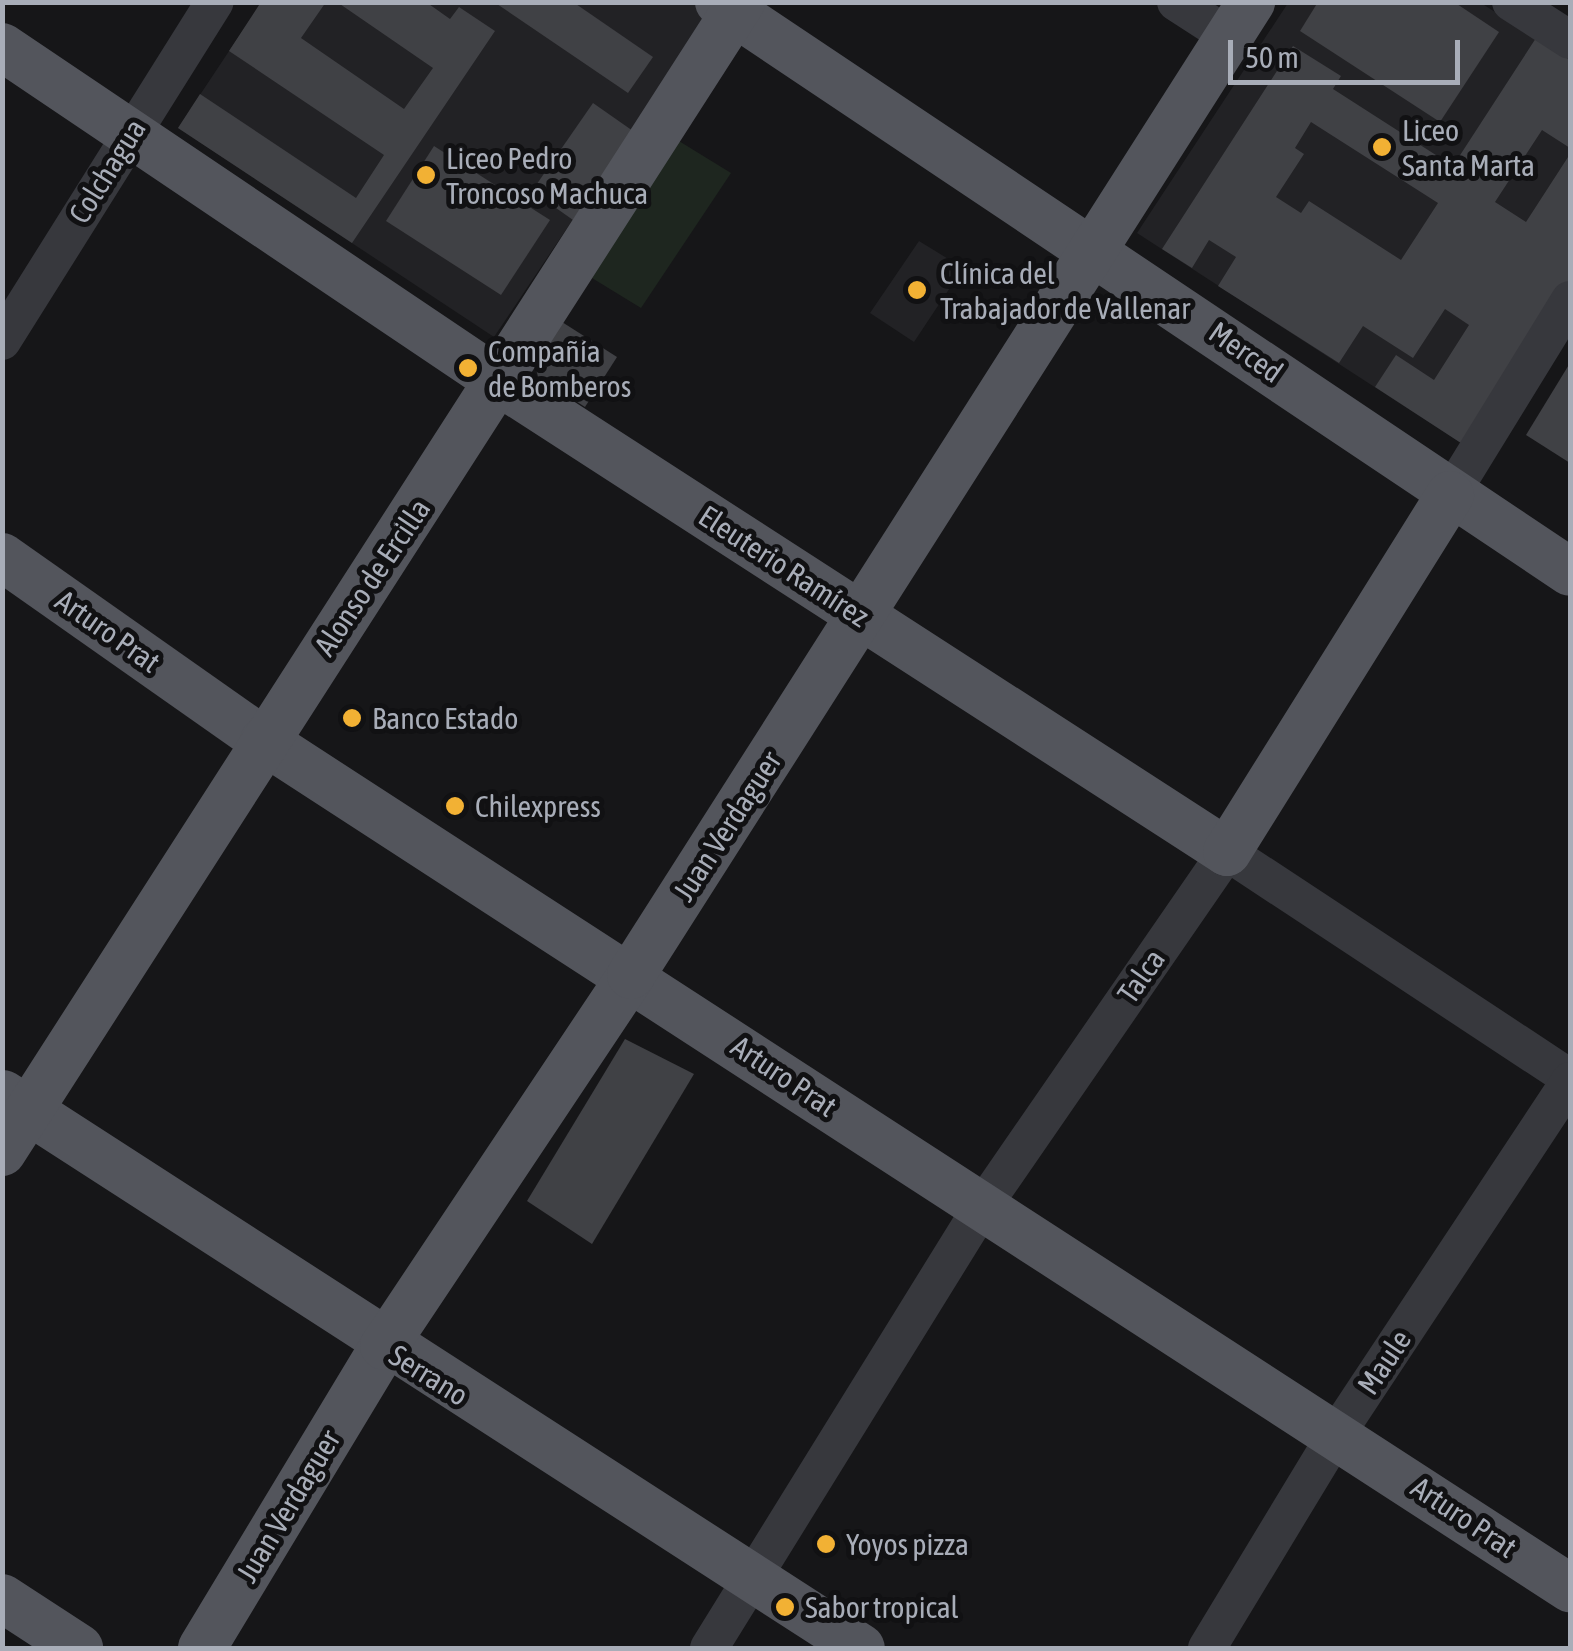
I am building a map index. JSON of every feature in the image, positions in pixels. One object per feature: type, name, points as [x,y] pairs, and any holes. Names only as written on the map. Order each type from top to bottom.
[{"type":"main road","name":"Merced","points":[[732,6],[1098,250],[1450,495],[1570,572]]},
{"type":"main road","name":"Alonso de Ercilla","points":[[2,1152],[16,1102],[264,741],[502,383],[732,6]]},
{"type":"main road","name":"Juan Verdaguer","points":[[202,1648],[384,1346],[631,975],[1098,250],[1240,20]]},
{"type":"main road","name":"Eleuterio Ramírez","points":[[2,48],[502,383],[1227,852]]},
{"type":"main road","name":"Talca","points":[[1227,852],[1450,495]]},
{"type":"main road","name":"Arturo Prat","points":[[2,557],[264,741],[631,975],[1570,1588]]},
{"type":"main road","name":"Serrano","points":[[16,1102],[384,1346],[861,1648]]},
{"type":"main road","points":[[2,1598],[79,1648]]},
{"type":"street","name":"Colchagua","points":[[2,341],[215,2]]},
{"type":"street","points":[[1176,2],[1240,20]]},
{"type":"street","points":[[1511,2],[1570,40]]},
{"type":"street","name":"Talca","points":[[1450,495],[1570,300]]},
{"type":"street","name":"Talca","points":[[709,1648],[982,1207],[1227,852]]},
{"type":"street","name":"Eleuterio Ramírez","points":[[1227,852],[1570,1080]]},
{"type":"street","name":"Maule","points":[[1207,1648],[1337,1433],[1570,1080]]},
{"type":"shaded area","name":"Liceo Pedro Troncoso Machuca","points":[[697,2],[712,12],[494,337],[178,128],[261,3]]},
{"type":"shaded area","name":"Liceo Santa Marta","points":[[1288,3],[1481,3],[1570,60],[1570,281],[1464,445],[1137,233]]},
{"type":"shaded area","points":[[661,130],[731,173],[641,308],[574,267]]},
{"type":"shaded area","name":"Clínica del Trabajador de Vallenar","points":[[919,241],[963,268],[914,342],[870,313]]},
{"type":"building","points":[[261,2],[326,2],[301,38],[404,109],[433,68],[337,2],[426,2],[450,19],[459,7],[495,31],[352,243],[178,128],[200,94],[356,198],[384,155],[229,51]]},
{"type":"building","points":[[494,2],[573,2],[653,57],[628,93]]},
{"type":"building","points":[[1318,2],[1454,2],[1499,32],[1440,122],[1300,31]]},
{"type":"building","name":"Liceo Santa Marta","points":[[1536,38],[1570,60],[1570,148],[1542,130],[1495,202],[1526,222],[1570,154],[1570,281],[1464,445],[1375,387],[1396,355],[1434,380],[1469,325],[1445,309],[1413,358],[1363,326],[1339,363],[1218,286],[1236,257],[1209,240],[1192,268],[1162,249],[1293,46],[1341,76],[1333,89],[1453,166]],"holes":[[[1311,122],[1438,203],[1401,260],[1309,201],[1301,213],[1276,197],[1304,154],[1295,148]]]},
{"type":"building","points":[[593,103],[633,131],[573,220],[532,191]]},
{"type":"building","points":[[434,146],[550,220],[501,295],[386,221]]},
{"type":"building","points":[[551,315],[617,357],[585,407],[538,377],[531,347]]},
{"type":"building","points":[[1570,363],[1570,463],[1526,435]]},
{"type":"building","points":[[625,1039],[694,1074],[592,1244],[527,1201]]},
{"type":"place","name":"Liceo Santa Marta","points":[[1382,147]]},
{"type":"place","name":"Liceo Pedro Troncoso Machuca","points":[[426,175]]},
{"type":"place","name":"Clínica del Trabajador de Vallenar","points":[[917,290]]},
{"type":"place","name":"Compañía de Bomberos","points":[[468,368]]},
{"type":"place","name":"Banco Estado","points":[[352,718]]},
{"type":"place","name":"Chilexpress","points":[[455,806]]},
{"type":"place","name":"Yoyos pizza","points":[[826,1544]]},
{"type":"place","name":"Sabor tropical","points":[[785,1607]]}]
